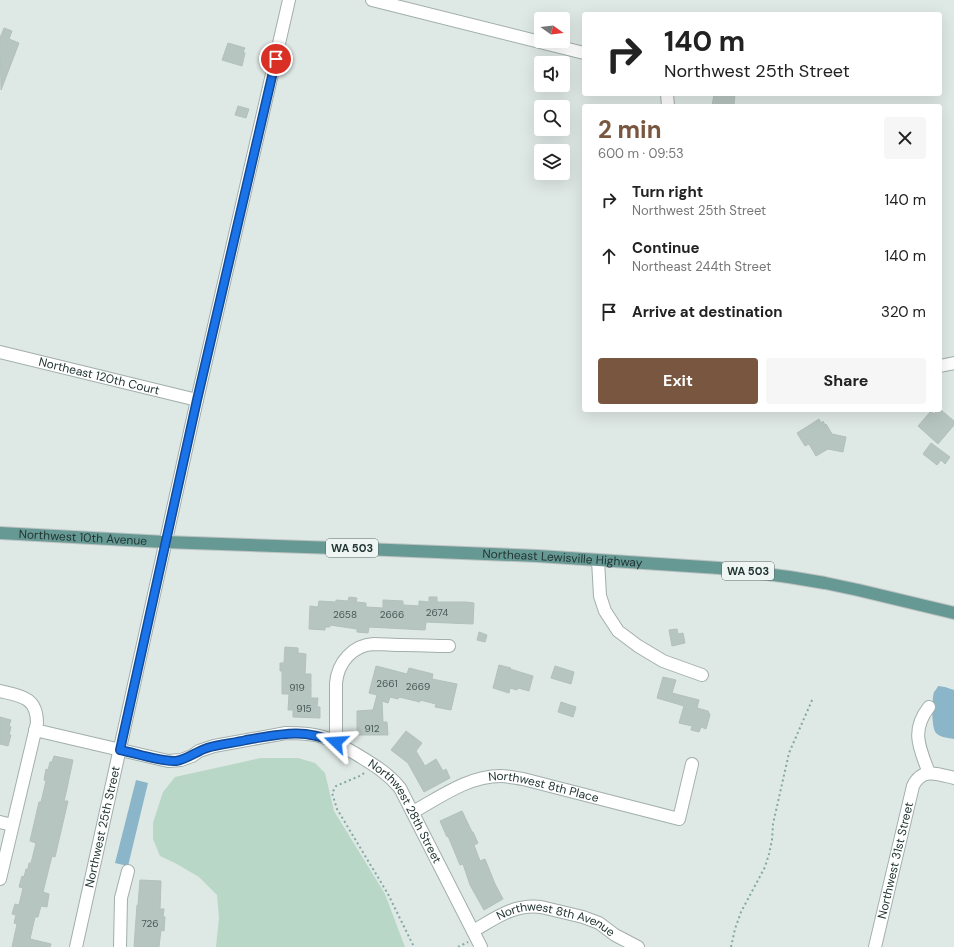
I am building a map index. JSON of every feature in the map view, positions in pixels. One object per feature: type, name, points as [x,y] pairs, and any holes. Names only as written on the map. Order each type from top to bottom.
[{"type":"main road","name":"Northwest 10th Avenue","points":[[0,533],[166,542]]},
{"type":"main road","name":"Northeast Lewisville Highway","points":[[166,542],[364,549],[598,560],[718,568],[789,577],[858,590],[954,613]]},
{"type":"street","name":"Northwest 25th Street","points":[[76,947],[197,400],[289,0]]},
{"type":"street","points":[[372,0],[582,52]]},
{"type":"street","name":"Northeast 120th Court","points":[[0,352],[197,400]]},
{"type":"street","points":[[942,366],[954,364]]},
{"type":"street","points":[[598,560],[600,596],[605,611],[618,631],[638,646],[663,661],[702,675]]},
{"type":"street","points":[[336,742],[336,683],[342,663],[347,657],[359,648],[373,644],[449,646]]},
{"type":"street","points":[[0,691],[24,696],[35,708],[37,715],[37,723],[0,879]]},
{"type":"street","points":[[929,708],[924,714],[918,730],[918,742],[925,775],[933,773],[954,778]]},
{"type":"street","name":"Northwest 28th Street","points":[[35,730],[168,761],[176,761],[186,758],[199,751],[214,746],[286,733],[312,734],[336,742],[387,774],[400,788],[481,947]]},
{"type":"street","name":"Northwest 8th Place","points":[[412,812],[460,786],[480,778],[501,776],[523,779],[680,819],[692,764]]},
{"type":"street","name":"Northwest 31st Street","points":[[875,947],[913,786],[915,782],[925,775]]},
{"type":"street","points":[[0,822],[12,825]]},
{"type":"street","points":[[120,947],[121,898],[128,871]]},
{"type":"street","name":"Northwest 8th Avenue","points":[[473,931],[515,909],[528,906],[541,907],[583,917],[599,923],[615,935],[638,947]]},
{"type":"path","points":[[731,947],[741,912],[765,867],[772,840],[773,824],[789,753],[813,698]]},
{"type":"path","points":[[371,764],[362,775],[336,786],[332,793],[337,809],[388,894],[414,947]]},
{"type":"green space","points":[[261,758],[298,758],[315,763],[325,773],[334,811],[385,894],[405,947],[216,947],[219,918],[217,895],[199,877],[160,856],[153,839],[153,823],[163,792],[175,777]]},
{"type":"water","points":[[938,686],[954,690],[954,739],[939,735],[934,730],[932,712],[933,700],[934,692]]},
{"type":"water","points":[[136,780],[148,783],[128,866],[115,863]]},
{"type":"building","points":[[4,28],[12,31],[9,39],[19,43],[1,90],[0,38]]},
{"type":"building","points":[[228,43],[245,48],[243,52],[245,53],[242,66],[222,60]]},
{"type":"building","points":[[714,96],[735,96],[734,104],[712,104]]},
{"type":"building","points":[[238,106],[249,109],[246,118],[235,115]]},
{"type":"building","points":[[942,411],[954,421],[954,425],[938,444],[918,426],[930,412],[934,414]]},
{"type":"building","points":[[819,419],[821,423],[823,421],[825,425],[826,424],[832,434],[846,437],[843,452],[828,449],[816,456],[809,444],[805,446],[797,433]]},
{"type":"building","points":[[931,443],[950,457],[945,464],[941,460],[937,465],[923,454]]},
{"type":"building","points":[[349,597],[357,598],[356,602],[366,603],[366,607],[383,608],[383,600],[403,601],[403,605],[419,606],[419,601],[429,602],[429,597],[437,597],[437,602],[474,603],[473,624],[426,622],[425,630],[369,627],[368,633],[357,632],[357,629],[330,625],[330,627],[325,627],[325,630],[309,629],[310,606],[318,607],[319,601],[348,601]]},
{"type":"building","points":[[677,629],[678,634],[683,633],[685,643],[672,646],[669,630]]},
{"type":"building","points":[[479,632],[487,635],[485,642],[477,640]]},
{"type":"building","points":[[285,647],[298,648],[298,653],[306,654],[305,674],[311,674],[311,698],[318,698],[317,707],[320,707],[320,718],[293,717],[293,710],[288,710],[289,694],[282,694],[282,671],[280,671],[280,663],[284,663]]},
{"type":"building","points":[[499,665],[533,676],[529,691],[518,688],[517,690],[510,688],[509,693],[493,688]]},
{"type":"building","points":[[376,666],[407,674],[409,668],[433,674],[432,679],[457,684],[451,710],[435,707],[436,704],[420,700],[420,702],[399,697],[398,699],[390,697],[388,703],[382,701],[383,722],[387,722],[388,735],[357,735],[357,711],[373,710],[377,695],[369,693]]},
{"type":"building","points":[[555,666],[574,672],[571,684],[551,678]]},
{"type":"building","points":[[663,677],[676,680],[672,693],[699,700],[697,708],[708,711],[710,715],[706,729],[701,727],[699,732],[691,730],[692,726],[679,723],[684,706],[657,698]]},
{"type":"building","points":[[561,702],[576,707],[573,717],[558,712]]},
{"type":"building","points":[[0,717],[11,720],[9,735],[11,735],[8,746],[0,744]]},
{"type":"building","points":[[406,731],[422,743],[416,751],[425,766],[436,759],[443,771],[446,769],[450,778],[424,792],[408,763],[391,750]]},
{"type":"building","points":[[54,756],[73,760],[64,801],[68,801],[55,857],[52,856],[43,892],[49,894],[47,907],[41,906],[38,917],[35,917],[30,939],[51,944],[50,947],[12,947],[17,924],[14,923],[16,915],[12,914],[15,904],[19,905],[23,888],[19,887],[22,876],[24,877],[29,863],[31,863],[36,843],[30,841],[39,802],[41,802],[46,781],[44,780],[46,769],[48,770],[50,762],[52,762]]},
{"type":"building","points":[[462,811],[478,843],[474,845],[480,861],[485,859],[503,899],[484,910],[470,885],[463,864],[460,865],[440,821]]},
{"type":"building","points":[[140,880],[161,881],[160,909],[164,909],[163,916],[165,917],[164,931],[161,930],[159,947],[134,947]]},
{"type":"route","points":[[276,59],[197,400],[120,750],[168,761],[176,761],[192,756],[199,751],[214,746],[286,733],[312,734],[336,742]]}]
